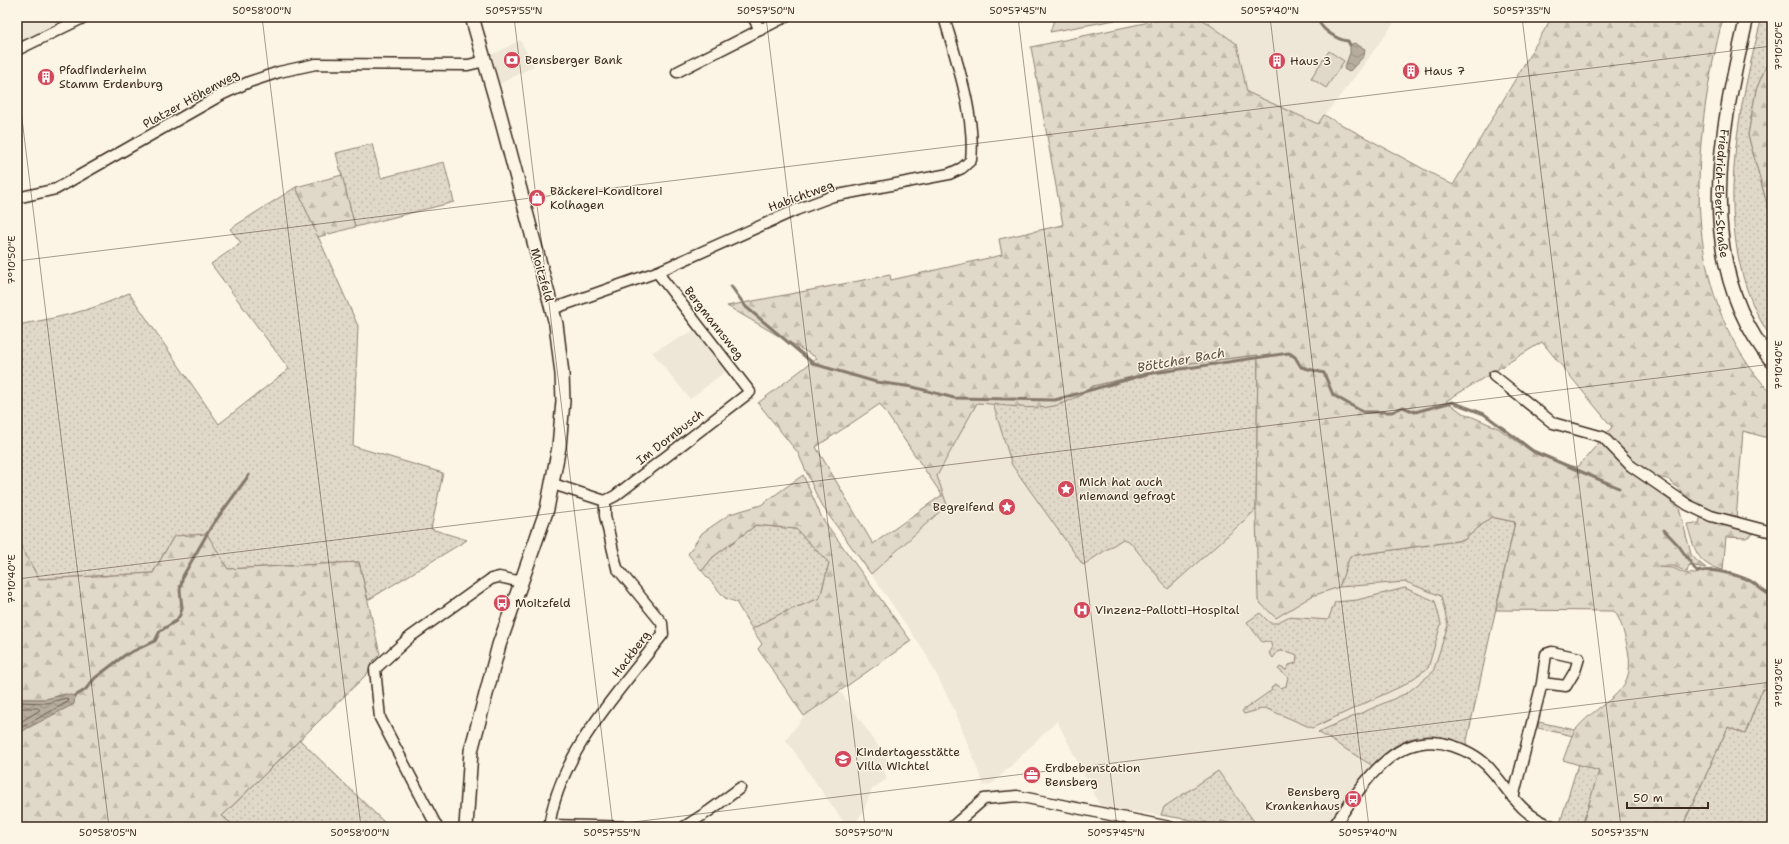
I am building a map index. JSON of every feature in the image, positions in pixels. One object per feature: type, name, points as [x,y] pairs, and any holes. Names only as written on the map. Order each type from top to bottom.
[{"type":"main road","name":"Moitzfeld","points":[[466,827],[471,751],[499,645],[522,582],[553,484],[562,425],[563,401],[558,341],[552,309],[472,17]]},
{"type":"main road","name":"Friedrich-Ebert-Straße","points":[[1747,17],[1729,98],[1724,133],[1719,192],[1721,223],[1727,267],[1738,302],[1752,332],[1772,361]]},
{"type":"street","points":[[17,50],[84,17]]},
{"type":"street","points":[[753,17],[760,30]]},
{"type":"street","points":[[677,72],[785,17]]},
{"type":"street","name":"Habichtweg","points":[[552,309],[656,272],[796,210],[833,196],[949,174],[962,168],[971,160],[973,144],[961,78],[944,17]]},
{"type":"street","name":"Platzer Höhenweg","points":[[17,198],[56,189],[223,94],[249,82],[279,72],[316,64],[468,65],[485,61]]},
{"type":"street","name":"Bergmannsweg","points":[[656,272],[750,392]]},
{"type":"street","points":[[1494,376],[1553,423],[1603,437],[1631,466],[1688,505],[1711,516],[1772,532]]},
{"type":"street","name":"Im Dornbusch","points":[[604,501],[615,496],[750,392]]},
{"type":"street","points":[[553,484],[604,501]]},
{"type":"street","name":"Hackberg","points":[[549,826],[555,796],[570,760],[600,717],[663,634],[662,623],[617,568],[604,501]]},
{"type":"street","points":[[437,827],[380,718],[374,669],[410,637],[491,579],[499,577],[522,582]]},
{"type":"street","points":[[1513,798],[1542,682]]},
{"type":"street","points":[[1333,827],[1386,758],[1398,750],[1417,743],[1439,742],[1467,750],[1490,769],[1521,808],[1536,819],[1555,827]]},
{"type":"street","points":[[684,827],[740,788]]},
{"type":"street","points":[[952,827],[984,799],[1017,796],[1170,827]]},
{"type":"street","points":[[549,826],[636,827]]},
{"type":"shaded area","points":[[17,17],[68,17],[17,43]]},
{"type":"shaded area","points":[[1199,17],[1398,17],[1360,70],[1318,124],[1246,92],[1237,44]]},
{"type":"shaded area","points":[[520,40],[534,66],[500,84],[492,55]]},
{"type":"shaded area","points":[[693,331],[726,371],[690,399],[652,352]]},
{"type":"shaded area","name":"Vinzenz-Pallotti-Hospital","points":[[977,403],[993,404],[1012,465],[1122,539],[1130,542],[1168,589],[1256,510],[1258,601],[1276,618],[1312,596],[1339,587],[1406,582],[1441,596],[1448,625],[1434,672],[1407,693],[1318,732],[1373,766],[1323,827],[1232,827],[1232,824],[1221,821],[1220,825],[1100,806],[1057,721],[993,783],[984,786],[955,711],[925,652],[871,574],[947,505],[937,476]]},
{"type":"shaded area","name":"Kindertagesstätte Villa Wichtel","points":[[840,691],[890,763],[884,771],[887,779],[872,789],[863,812],[852,827],[847,827],[786,740],[804,716]]},
{"type":"green space","points":[[1055,17],[1131,17],[1050,32]]},
{"type":"green space","points":[[1173,17],[1199,17],[1237,44],[1247,92],[1318,124],[1324,115],[1453,185],[1552,17],[1723,17],[1712,65],[1704,114],[1700,165],[1700,214],[1706,263],[1719,310],[1741,354],[1772,394],[1772,439],[1743,431],[1736,520],[1716,515],[1695,504],[1668,479],[1655,477],[1630,460],[1605,435],[1612,427],[1542,342],[1446,401],[1461,412],[1498,428],[1535,454],[1571,466],[1578,467],[1601,440],[1634,473],[1679,508],[1691,554],[1706,568],[1689,565],[1687,572],[1673,566],[1659,567],[1673,568],[1684,573],[1695,574],[1712,569],[1729,572],[1751,580],[1767,594],[1772,596],[1772,689],[1762,689],[1745,734],[1728,727],[1682,827],[1582,826],[1599,771],[1563,760],[1570,740],[1576,729],[1617,693],[1624,684],[1628,673],[1629,659],[1626,641],[1623,629],[1614,611],[1496,610],[1515,522],[1491,517],[1464,540],[1350,556],[1339,587],[1312,596],[1276,618],[1258,601],[1256,510],[1258,355],[1190,363],[1093,386],[1080,395],[1054,406],[1027,408],[977,403],[937,476],[947,505],[871,574],[820,503],[798,453],[758,403],[817,358],[727,306],[890,275],[891,280],[1002,255],[999,239],[1063,225],[1031,47]],"holes":[[[880,404],[942,495],[873,544],[816,447]]]},
{"type":"green space","points":[[1762,17],[1772,17],[1772,52],[1756,90],[1748,135],[1772,222],[1772,339],[1752,303],[1740,264],[1734,223],[1733,181],[1737,139],[1752,56]]},
{"type":"green space","points":[[1329,51],[1344,61],[1326,88],[1311,78]]},
{"type":"green space","points":[[1772,52],[1772,222],[1748,135],[1756,90]]},
{"type":"green space","points":[[372,144],[381,178],[444,162],[454,202],[355,227],[336,153]]},
{"type":"green space","points":[[342,175],[355,227],[318,237],[296,187]]},
{"type":"green space","points":[[296,187],[358,326],[353,446],[443,473],[431,529],[467,540],[368,600],[359,562],[228,569],[174,536],[153,573],[39,579],[17,539],[17,325],[60,317],[102,305],[129,293],[219,424],[289,369],[211,264],[241,243],[230,229]]},
{"type":"green space","points":[[1258,355],[1256,510],[1168,589],[1130,542],[1123,539],[1083,565],[1012,465],[993,404],[1040,407],[1080,396],[1093,386],[1190,363]]},
{"type":"green space","points":[[803,475],[822,518],[911,641],[804,716],[758,649],[762,644],[752,629],[780,614],[820,598],[829,563],[796,529],[756,525],[713,557],[702,571],[688,554],[702,533],[730,514],[761,505]]},
{"type":"green space","points":[[1701,515],[1760,530],[1746,538],[1726,537],[1723,570],[1714,568],[1707,564],[1698,554],[1694,547],[1687,524],[1699,523]]},
{"type":"green space","points":[[1491,517],[1515,522],[1466,745],[1439,737],[1427,736],[1415,738],[1404,741],[1393,747],[1373,766],[1318,732],[1407,693],[1433,672],[1448,625],[1441,596],[1406,582],[1339,587],[1349,556],[1464,540]]},
{"type":"green space","points":[[756,525],[796,529],[829,563],[820,598],[780,614],[752,629],[736,602],[725,598],[702,571],[713,557]]},
{"type":"green space","points":[[207,534],[228,569],[359,562],[380,654],[372,662],[368,673],[222,816],[235,827],[17,827],[17,735],[66,694],[46,699],[17,699],[17,539],[39,579],[153,573],[174,536]]},
{"type":"green space","points":[[1405,588],[1435,601],[1441,624],[1428,668],[1404,685],[1312,728],[1265,708],[1244,714],[1242,711],[1272,690],[1271,688],[1276,684],[1281,688],[1286,686],[1288,677],[1278,669],[1280,667],[1286,670],[1289,665],[1296,663],[1297,655],[1278,651],[1273,658],[1269,653],[1272,649],[1271,643],[1266,641],[1262,642],[1247,622],[1260,613],[1270,623],[1276,623],[1288,617],[1328,620],[1335,602],[1357,600]]},
{"type":"green space","points":[[1762,689],[1772,689],[1772,827],[1759,827],[1734,822],[1722,822],[1702,827],[1682,827],[1728,727],[1745,734]]},
{"type":"green space","points":[[1539,722],[1575,730],[1573,736],[1538,728]]},
{"type":"green space","points":[[300,740],[387,825],[383,827],[235,827],[222,816]]},
{"type":"green space","points":[[1578,764],[1599,771],[1582,827],[1572,827],[1560,823]]},
{"type":"green space","points":[[1218,771],[1258,827],[1232,827],[1232,824],[1221,821],[1220,825],[1161,815],[1164,807]]},
{"type":"water","points":[[1354,43],[1365,49],[1364,56],[1349,72],[1344,69],[1350,53],[1350,45]]},
{"type":"water","points":[[66,694],[75,696],[74,704],[17,735],[17,699],[46,699]]},
{"type":"waterway","points":[[1318,17],[1321,25],[1329,33],[1348,41],[1350,45]]},
{"type":"waterway","name":"Böttcher Bach","points":[[731,286],[746,307],[814,364],[876,382],[913,387],[954,398],[1055,400],[1147,374],[1289,353],[1295,357],[1301,367],[1324,373],[1333,395],[1363,412],[1392,412],[1403,407],[1415,412],[1452,402],[1484,414],[1533,451],[1619,488]]},
{"type":"waterway","points":[[75,696],[85,690],[95,678],[125,655],[155,641],[160,631],[176,621],[182,608],[180,590],[183,576],[211,527],[249,475]]},
{"type":"waterway","name":"Böttcher Bach","points":[[1664,530],[1679,546],[1697,572],[1709,570],[1732,574],[1747,579],[1772,595]]},
{"type":"place","name":"Bensberger Bank","points":[[512,60]]},
{"type":"place","name":"Haus 3","points":[[1277,61]]},
{"type":"place","name":"Haus 7","points":[[1411,71]]},
{"type":"place","name":"Pfadfinderheim Stamm Erdenburg","points":[[46,77]]},
{"type":"place","name":"Bäckerei-Konditorei Kolhagen","points":[[537,198]]},
{"type":"place","name":"Mich hat auch niemand gefragt","points":[[1066,489]]},
{"type":"place","name":"Begreifend","points":[[1007,507]]},
{"type":"place","name":"Moitzfeld","points":[[502,603]]},
{"type":"place","name":"Vinzenz-Pallotti-Hospital","points":[[1082,610]]},
{"type":"place","name":"Kindertagesstätte Villa Wichtel","points":[[843,759]]},
{"type":"place","name":"Erdbebenstation Bensberg","points":[[1032,775]]},
{"type":"place","name":"Bensberg Krankenhaus","points":[[1353,799]]}]
